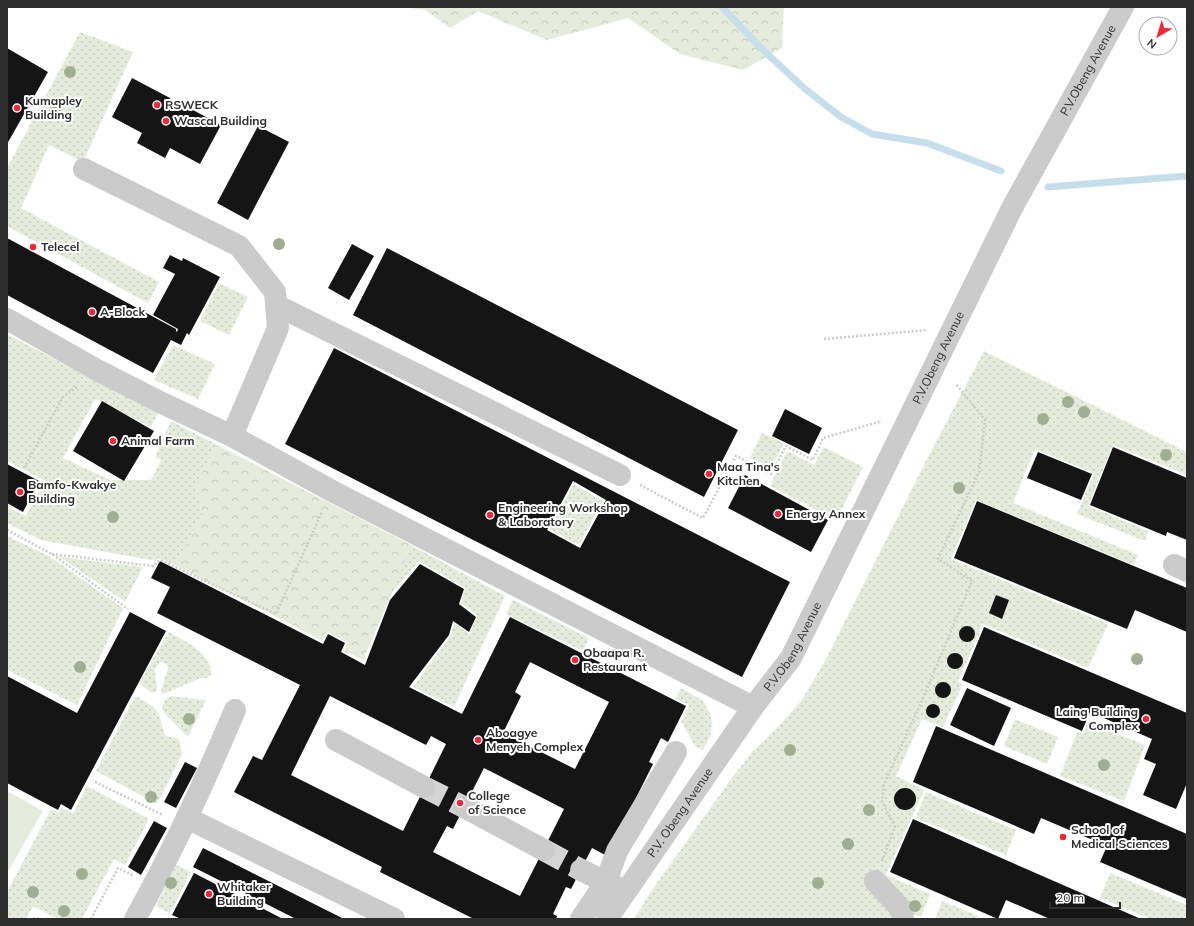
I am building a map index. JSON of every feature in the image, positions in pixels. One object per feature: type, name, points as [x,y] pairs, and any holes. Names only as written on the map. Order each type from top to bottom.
[{"type":"street","name":"P.V.Obeng Avenue","points":[[753,707],[791,658],[1012,208],[1123,7]]},
{"type":"street","points":[[84,169],[239,246],[275,292],[278,328],[232,436]]},
{"type":"street","points":[[276,305],[620,475]]},
{"type":"street","points":[[7,319],[100,372],[232,436],[332,491],[753,707]]},
{"type":"street","name":"P.V. Obeng Avenue","points":[[607,919],[753,707]]},
{"type":"street","points":[[135,919],[208,775],[235,710]]},
{"type":"street","points":[[336,740],[424,787]]},
{"type":"street","points":[[581,919],[606,882],[617,851],[676,752]]},
{"type":"street","points":[[464,807],[544,850]]},
{"type":"street","points":[[185,821],[394,919]]},
{"type":"street","points":[[581,870],[626,892]]},
{"type":"street","points":[[875,881],[901,909],[903,919]]},
{"type":"path","points":[[824,339],[953,328]]},
{"type":"path","points":[[24,468],[63,397],[100,372]]},
{"type":"path","points":[[875,881],[895,827],[882,801],[884,784],[920,705],[972,581],[938,559],[979,472],[985,420],[956,384]]},
{"type":"path","points":[[620,475],[702,518],[736,456],[771,474],[786,446],[813,460],[823,438],[872,423],[911,414]]},
{"type":"path","points":[[52,554],[153,566],[160,560],[276,614],[332,491]]},
{"type":"path","points":[[7,530],[52,554],[128,609]]},
{"type":"path","points":[[95,782],[185,821]]},
{"type":"path","points":[[91,919],[118,868],[153,886]]},
{"type":"path","points":[[34,919],[36,917],[39,919]]},
{"type":"green space","points":[[404,7],[784,7],[782,48],[743,70],[680,54],[628,18],[547,40],[478,11],[450,28],[425,10]]},
{"type":"green space","points":[[80,32],[133,52],[83,162],[49,145],[21,208],[159,282],[148,303],[7,226],[7,168]]},
{"type":"green space","points":[[219,283],[248,297],[229,335],[200,321]]},
{"type":"green space","points":[[7,334],[158,413],[151,427],[95,399],[63,458],[110,480],[151,480],[161,460],[155,457],[171,421],[217,445],[196,485],[203,514],[184,550],[173,564],[158,558],[156,561],[41,540],[7,523],[7,507],[26,516],[45,481],[7,461]]},
{"type":"green space","points":[[173,345],[215,364],[198,399],[154,380]]},
{"type":"green space","points":[[984,351],[1187,452],[1187,475],[1113,445],[1088,506],[1148,531],[1145,541],[1077,514],[1094,473],[1035,449],[1013,503],[1138,555],[1134,565],[976,500],[951,559],[1108,624],[1088,668],[983,624],[958,682],[963,684],[943,727],[922,719],[896,776],[924,790],[886,875],[930,894],[921,917],[903,911],[899,919],[634,919],[650,893],[731,779],[752,752],[778,727],[802,700],[826,659],[926,461]]},
{"type":"green space","points":[[762,433],[784,443],[771,468],[750,458]]},
{"type":"green space","points":[[217,445],[411,545],[363,660],[344,651],[348,642],[327,632],[323,641],[173,564],[184,550],[203,514],[196,485]]},
{"type":"green space","points":[[824,447],[863,467],[836,520],[770,486],[787,451],[814,465]]},
{"type":"green space","points":[[574,484],[603,501],[579,545],[549,529]]},
{"type":"green space","points":[[7,536],[49,556],[123,608],[77,705],[7,670]]},
{"type":"green space","points":[[411,545],[505,596],[454,707],[413,687],[451,635],[454,623],[470,634],[477,615],[461,603],[465,588],[419,561],[392,593]]},
{"type":"green space","points":[[60,557],[143,567],[125,602]]},
{"type":"green space","points":[[513,600],[589,638],[583,651],[506,614]]},
{"type":"green space","points":[[169,632],[203,654],[210,667],[211,675],[207,678],[201,678],[163,694],[161,691],[168,668],[166,664],[161,662],[155,668],[157,690],[152,693],[139,683]]},
{"type":"green space","points":[[681,688],[703,701],[710,713],[712,723],[710,737],[703,750],[695,746],[681,721],[689,705],[676,699]]},
{"type":"green space","points":[[135,696],[150,704],[157,711],[166,736],[179,739],[182,754],[157,804],[96,771]]},
{"type":"green space","points":[[171,696],[206,700],[188,737],[165,714],[162,709],[164,701]]},
{"type":"green space","points":[[1015,719],[1058,737],[1047,764],[1004,746]]},
{"type":"green space","points":[[1088,722],[1145,745],[1124,801],[1060,776],[1077,732],[1083,734]]},
{"type":"green space","points":[[87,786],[149,819],[125,865],[114,859],[82,919],[58,919],[33,906],[26,919],[7,919],[7,892],[51,809],[58,813],[61,807],[73,814]]},
{"type":"green space","points":[[7,791],[43,811],[7,873]]},
{"type":"green space","points":[[926,792],[1016,830],[1006,855],[916,818]]},
{"type":"green space","points":[[176,865],[191,872],[170,914],[156,906]]},
{"type":"green space","points":[[1110,873],[1187,905],[1187,919],[1151,919],[1100,898]]},
{"type":"green space","points":[[942,901],[978,916],[977,919],[935,919]]},
{"type":"building","name":"Kumapley Building","points":[[7,48],[48,72],[7,144]]},
{"type":"building","name":"Wascal Building","points":[[132,78],[170,98],[169,101],[176,106],[178,102],[221,125],[200,164],[170,148],[165,158],[137,143],[142,133],[112,117]]},
{"type":"building","points":[[258,126],[289,142],[248,220],[217,203]]},
{"type":"building","name":"A-Block","points":[[7,238],[176,329],[177,332],[178,329],[153,315],[175,274],[163,268],[170,255],[182,261],[183,258],[220,277],[189,335],[187,333],[181,345],[171,340],[153,373],[7,295]]},
{"type":"building","points":[[352,244],[374,256],[349,300],[328,288]]},
{"type":"building","points":[[387,248],[738,430],[704,497],[353,315]]},
{"type":"building","name":"Engineering Workshop & Laboratory","points":[[334,348],[790,582],[742,677],[285,444]],"holes":[[[573,481],[606,500],[580,548],[547,530]]]},
{"type":"building","name":"Animal Farm","points":[[102,401],[154,431],[124,481],[73,451]]},
{"type":"building","points":[[785,409],[822,428],[809,454],[772,436]]},
{"type":"building","points":[[1113,447],[1187,478],[1187,540],[1167,532],[1166,536],[1090,505]]},
{"type":"building","points":[[1038,452],[1092,474],[1081,500],[1027,478]]},
{"type":"building","name":"Bamfo-Kwakye Building","points":[[7,464],[39,481],[23,512],[7,503]]},
{"type":"building","name":"Energy Annex","points":[[745,475],[828,520],[811,552],[728,508]]},
{"type":"building","points":[[977,501],[1187,588],[1187,632],[1135,610],[1127,629],[954,558]]},
{"type":"building","name":"Aboagye Menyeh Complex","points":[[160,561],[323,644],[328,634],[345,643],[341,652],[365,665],[390,600],[420,564],[464,589],[459,604],[476,617],[469,632],[453,621],[449,635],[409,687],[462,714],[510,617],[686,706],[668,742],[661,738],[649,762],[653,764],[607,856],[592,848],[571,889],[566,887],[553,914],[557,916],[556,919],[474,919],[380,872],[382,867],[234,792],[253,756],[262,760],[300,685],[157,613],[170,587],[151,578]],"holes":[[[530,662],[609,702],[575,769],[503,733],[521,696],[515,692]],[[330,696],[426,745],[431,736],[446,744],[403,831],[291,775]],[[484,768],[564,809],[520,896],[433,852],[447,826],[453,829]]]},
{"type":"building","points":[[996,595],[1009,600],[1002,619],[989,613]]},
{"type":"building","points":[[130,612],[166,631],[71,810],[61,804],[58,810],[7,783],[7,676],[77,713]]},
{"type":"building","points":[[967,626],[974,631],[975,634],[970,641],[967,642],[960,637],[959,634],[964,627]]},
{"type":"building","name":"Laing Building Complex","points":[[984,627],[1187,713],[1187,783],[1176,809],[1143,795],[1156,764],[1144,759],[1152,739],[1090,712],[1082,731],[962,680]]},
{"type":"building","points":[[955,653],[962,658],[963,661],[958,668],[955,669],[948,664],[947,661],[952,654]]},
{"type":"building","points":[[943,682],[950,687],[951,690],[946,697],[943,698],[936,693],[935,690],[940,683]]},
{"type":"building","points":[[967,688],[1011,708],[994,746],[950,725]]},
{"type":"building","points":[[930,704],[936,704],[940,708],[940,714],[936,718],[930,718],[926,714],[926,708]]},
{"type":"building","points":[[936,726],[1187,834],[1187,899],[1100,862],[1107,846],[1041,818],[1034,834],[913,782]]},
{"type":"building","points":[[185,762],[197,768],[176,808],[164,802]]},
{"type":"building","points":[[905,788],[913,791],[916,799],[913,807],[905,810],[897,807],[894,799],[897,791]]},
{"type":"building","points":[[913,819],[1141,919],[1050,919],[1006,900],[998,919],[890,872]]},
{"type":"building","points":[[154,821],[167,828],[141,875],[128,867]]},
{"type":"building","points":[[203,848],[344,919],[296,919],[193,867]]},
{"type":"building","name":"Whitaker Building","points":[[194,873],[283,919],[181,919],[172,915]]},
{"type":"waterway","points":[[722,7],[760,47],[804,88],[841,117],[872,134],[927,143],[1001,171]]},
{"type":"waterway","points":[[1048,187],[1187,176]]},
{"type":"tunnel","points":[[424,787],[464,807]]},
{"type":"tunnel","points":[[544,850],[581,870]]},
{"type":"place","name":"RSWECK","points":[[157,105]]},
{"type":"place","name":"Kumapley Building","points":[[17,108]]},
{"type":"place","name":"Wascal Building","points":[[166,121]]},
{"type":"place","name":"Telecel","points":[[33,247]]},
{"type":"place","name":"A-Block","points":[[92,312]]},
{"type":"place","name":"Animal Farm","points":[[113,441]]},
{"type":"place","name":"Maa Tina's Kitchen","points":[[709,474]]},
{"type":"place","name":"Bamfo-Kwakye Building","points":[[20,492]]},
{"type":"place","name":"Energy Annex","points":[[778,514]]},
{"type":"place","name":"Engineering Workshop & Laboratory","points":[[490,515]]},
{"type":"place","name":"Obaapa R. Restaurant","points":[[575,660]]},
{"type":"place","name":"Laing Building Complex","points":[[1146,719]]},
{"type":"place","name":"Aboagye Menyeh Complex","points":[[478,740]]},
{"type":"place","name":"College of Science","points":[[460,803]]},
{"type":"place","name":"School of Medical Sciences","points":[[1063,837]]},
{"type":"place","name":"Whitaker Building","points":[[209,894]]}]
